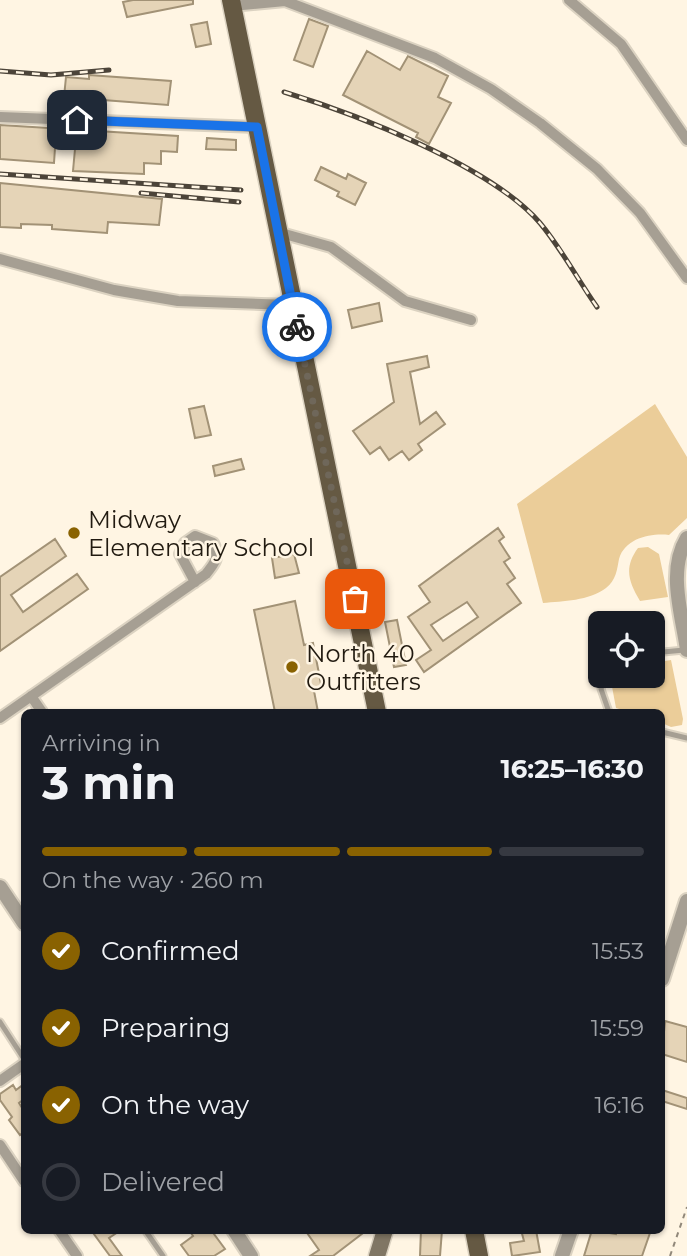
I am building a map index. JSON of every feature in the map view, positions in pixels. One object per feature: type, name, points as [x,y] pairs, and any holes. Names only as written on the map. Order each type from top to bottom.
[{"type":"main road","points":[[232,3],[376,709]]},
{"type":"main road","points":[[377,1256],[384,1234]]},
{"type":"main road","points":[[475,1234],[479,1256]]},
{"type":"street","points":[[569,0],[621,44],[687,140]]},
{"type":"street","points":[[232,3],[285,1],[435,58],[491,89],[540,123],[597,169],[640,213],[687,278]]},
{"type":"street","points":[[0,117],[257,127]]},
{"type":"street","points":[[281,233],[331,247],[405,302],[471,320]]},
{"type":"street","points":[[0,259],[114,290],[178,301],[292,305]]},
{"type":"street","points":[[687,538],[676,560],[687,650]]},
{"type":"street","points":[[0,718],[195,582]]},
{"type":"street","points":[[31,696],[40,709]]},
{"type":"street","points":[[0,887],[21,918]]},
{"type":"street","points":[[665,970],[687,901]]},
{"type":"street","points":[[0,1081],[21,1064]]},
{"type":"street","points":[[0,1145],[21,1176]]},
{"type":"street","points":[[62,1234],[77,1256]]},
{"type":"street","points":[[237,1234],[251,1256]]},
{"type":"street","points":[[562,1256],[570,1234]]},
{"type":"lane","points":[[665,652],[687,650]]},
{"type":"lane","points":[[601,688],[608,709]]},
{"type":"lane","points":[[665,733],[687,738]]},
{"type":"lane","points":[[0,1022],[21,1057]]},
{"type":"lane","points":[[148,1234],[163,1256]]},
{"type":"path","points":[[670,1256],[687,1207]]},
{"type":"shaded area","points":[[655,404],[687,457],[687,518],[669,535],[647,536],[627,546],[619,559],[616,575],[606,588],[592,596],[576,600],[543,603],[517,504]]},
{"type":"shaded area","points":[[648,547],[659,554],[668,597],[640,601],[630,580],[629,568],[638,548]]},
{"type":"shaded area","points":[[671,660],[682,725],[671,727],[665,724],[665,709],[616,708],[612,688],[665,688],[665,661]]},
{"type":"building","points":[[193,0],[193,4],[127,17],[123,2]]},
{"type":"building","points":[[309,19],[328,26],[313,67],[294,60]]},
{"type":"building","points":[[207,22],[211,44],[196,47],[191,25]]},
{"type":"building","points":[[367,51],[400,70],[408,56],[448,76],[438,97],[451,103],[429,144],[416,137],[418,133],[343,95]]},
{"type":"building","points":[[89,75],[171,81],[168,105],[64,97],[66,77],[89,79]]},
{"type":"building","points":[[0,125],[178,136],[177,152],[161,151],[161,164],[144,163],[144,174],[73,171],[75,149],[55,148],[54,163],[0,159]]},
{"type":"building","points":[[207,138],[236,140],[236,150],[206,149]]},
{"type":"building","points":[[321,167],[346,179],[348,174],[366,183],[355,205],[337,196],[339,192],[315,180]]},
{"type":"building","points":[[0,183],[162,199],[159,225],[108,222],[107,233],[52,229],[52,225],[21,224],[21,228],[0,227]]},
{"type":"building","points":[[379,303],[382,321],[352,328],[348,310]]},
{"type":"building","points":[[427,356],[429,367],[410,372],[420,424],[436,412],[445,424],[418,444],[422,450],[409,460],[402,451],[389,460],[380,447],[370,454],[353,431],[394,402],[387,364]]},
{"type":"building","points":[[204,406],[211,435],[195,438],[189,409]]},
{"type":"building","points":[[241,459],[244,469],[215,476],[213,466]]},
{"type":"building","points":[[498,528],[504,537],[499,541],[510,558],[504,562],[515,578],[507,584],[521,603],[424,672],[416,660],[431,650],[408,617],[430,602],[419,586]],"holes":[[[467,602],[478,617],[443,641],[431,625]]]},
{"type":"building","points":[[55,539],[66,556],[11,595],[23,612],[77,574],[88,589],[0,651],[0,577]]},
{"type":"building","points":[[294,554],[299,573],[275,578],[272,558]]},
{"type":"building","name":"North 40 Outfitters","points":[[295,601],[304,645],[313,643],[322,689],[314,691],[317,709],[274,709],[254,610]]},
{"type":"building","points":[[397,620],[406,665],[394,667],[385,622]]},
{"type":"building","points":[[665,1021],[687,1027],[687,1062],[665,1055]]},
{"type":"building","points":[[13,1085],[16,1090],[21,1086],[20,1135],[9,1120],[12,1117],[0,1100],[0,1094]]},
{"type":"building","points":[[665,1091],[687,1098],[687,1109],[665,1102]]},
{"type":"building","points":[[94,1234],[115,1234],[109,1238],[122,1256],[110,1256]]},
{"type":"building","points":[[192,1234],[214,1234],[225,1249],[214,1256],[189,1256],[181,1245],[193,1236]]},
{"type":"building","points":[[308,1234],[362,1234],[333,1256],[310,1256],[319,1250]]},
{"type":"building","points":[[421,1234],[442,1234],[440,1256],[420,1256]]},
{"type":"building","points":[[522,1234],[537,1234],[540,1252],[512,1256],[510,1243],[524,1241]]},
{"type":"building","points":[[591,1234],[650,1234],[642,1256],[584,1256]]},
{"type":"railway","points":[[0,71],[51,75],[109,70]]},
{"type":"railway","points":[[284,92],[421,144],[489,182],[518,202],[540,223],[597,307]]},
{"type":"railway","points":[[0,174],[241,190]]},
{"type":"railway","points":[[141,193],[239,202]]},
{"type":"way so far","points":[[297,327],[355,599]]},
{"type":"place","name":"Midway Elementary School","points":[[74,533]]},
{"type":"place","name":"North 40 Outfitters","points":[[292,667]]},
{"type":"route","points":[[77,120],[257,127],[281,233],[297,327]]}]
